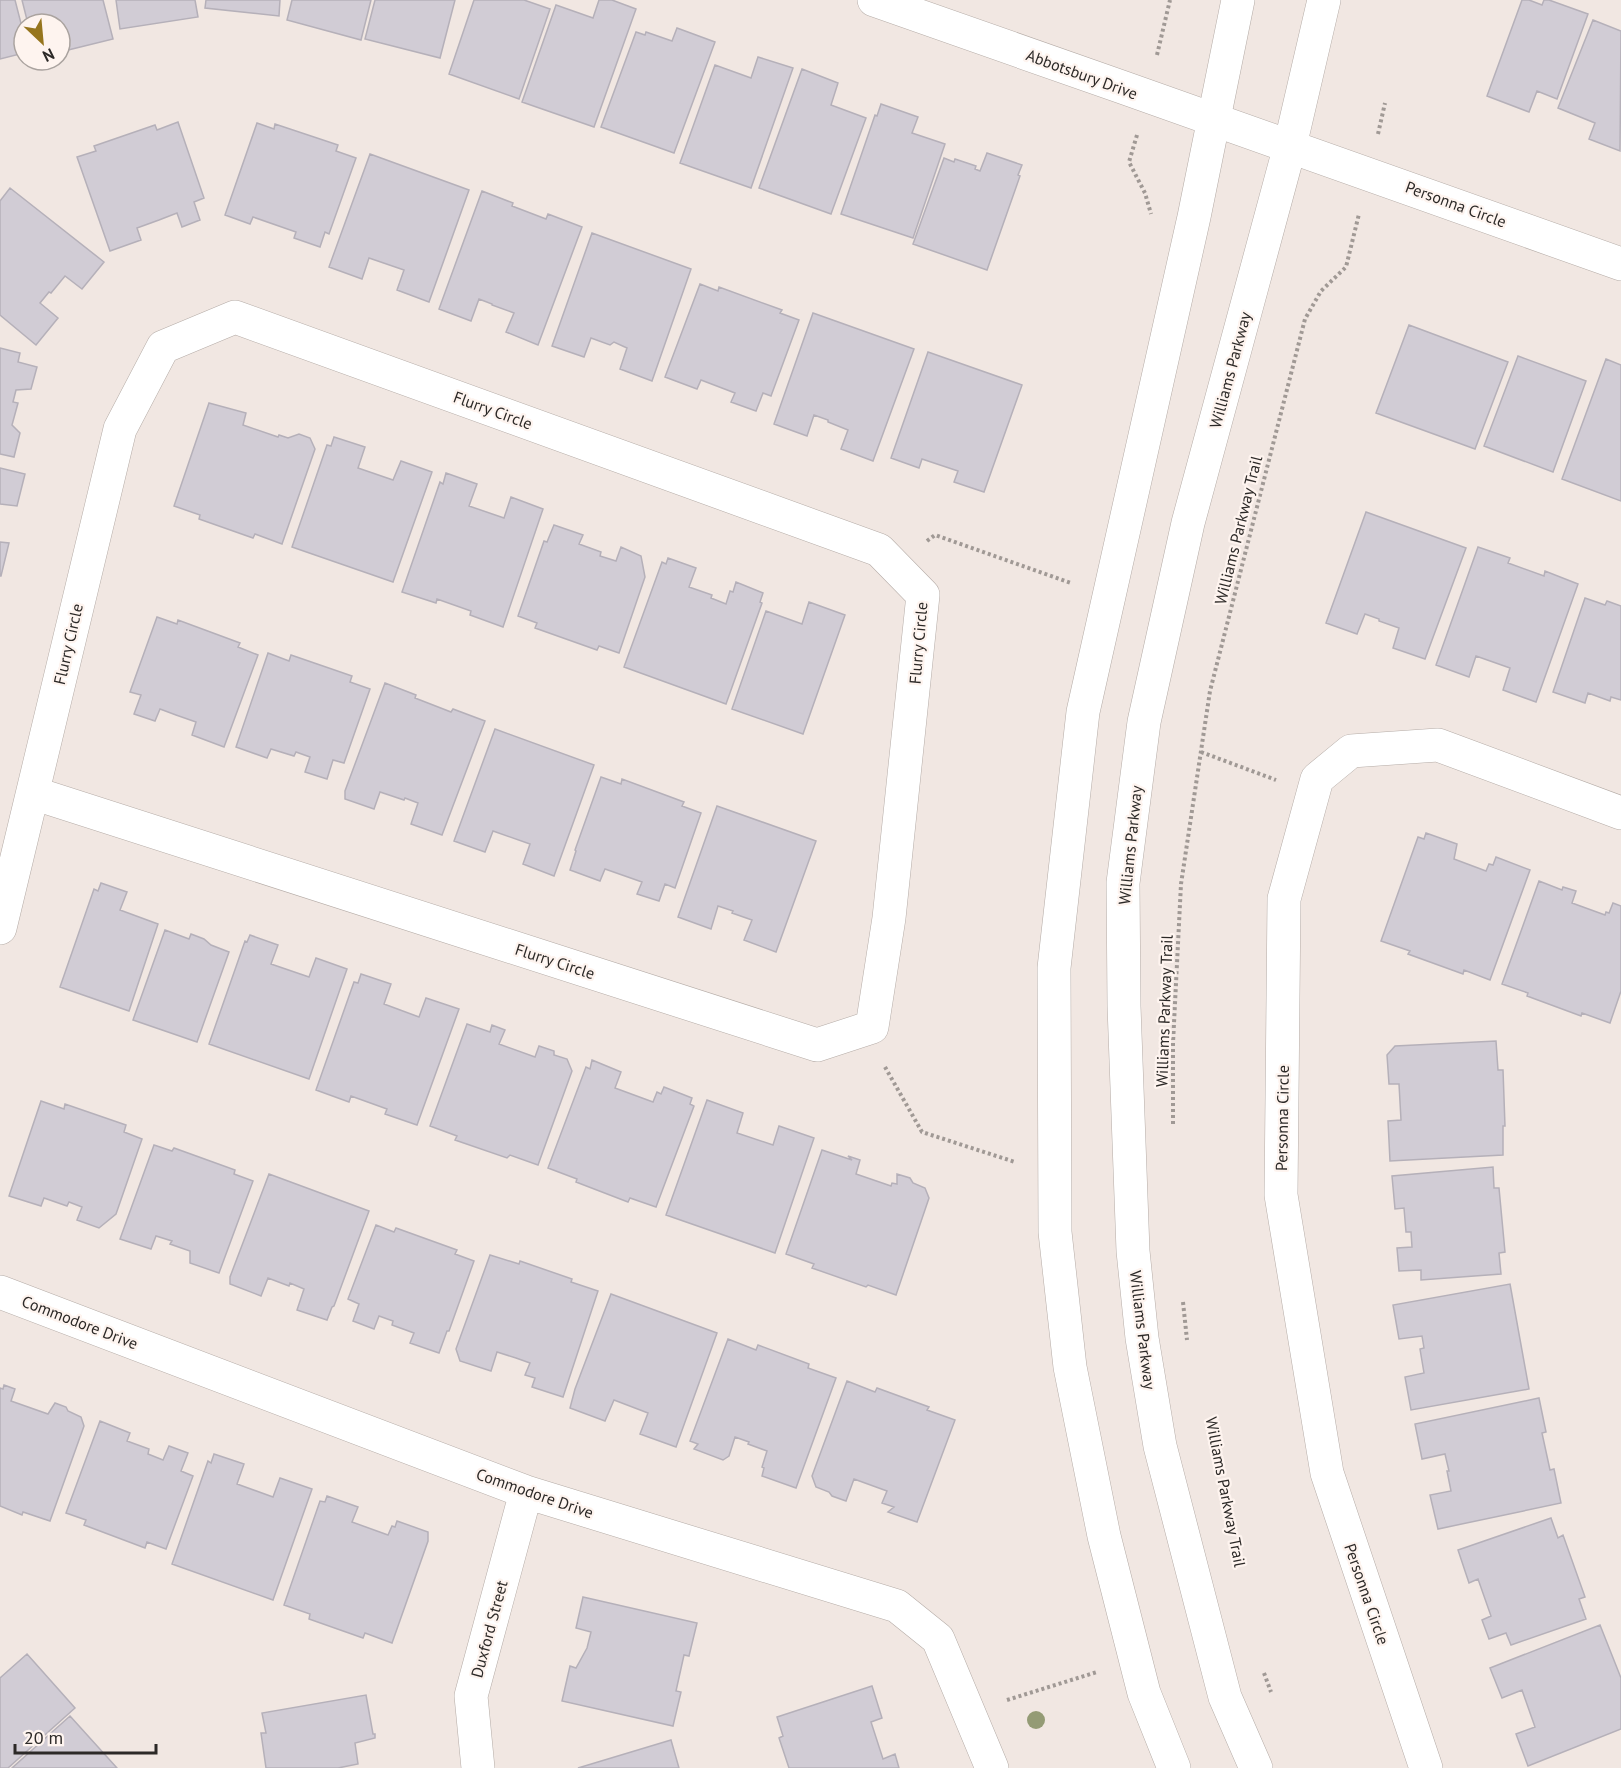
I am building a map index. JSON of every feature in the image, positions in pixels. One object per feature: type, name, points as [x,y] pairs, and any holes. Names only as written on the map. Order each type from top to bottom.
[{"type":"street","name":"Abbotsbury Drive","points":[[874,0],[1290,146]]},
{"type":"street","points":[[1174,1768],[1144,1693],[1107,1547],[1070,1367],[1055,1232],[1054,968],[1083,712],[1189,241],[1238,0]]},
{"type":"street","name":"Williams Parkway","points":[[1256,1768],[1225,1697],[1160,1446],[1142,1338],[1133,1251],[1124,1006],[1123,883],[1143,722],[1186,535],[1290,146],[1324,0]]},
{"type":"street","name":"Personna Circle","points":[[1290,146],[1621,264]]},
{"type":"street","name":"Flurry Circle","points":[[0,928],[120,429],[163,347],[236,317],[879,550],[923,595],[889,918],[872,1026],[817,1045],[33,793]]},
{"type":"street","name":"Personna Circle","points":[[1426,1768],[1327,1473],[1281,1195],[1284,899],[1317,779],[1351,751],[1438,746],[1621,813]]},
{"type":"street","name":"Commodore Drive","points":[[0,1292],[526,1492],[897,1606],[938,1639],[992,1768]]},
{"type":"street","name":"Duxford Street","points":[[478,1768],[471,1696],[526,1492]]},
{"type":"path","points":[[1169,6],[1170,0]]},
{"type":"path","name":"Williams Parkway Trail","points":[[1173,1126],[1173,1043],[1181,884],[1210,691],[1305,319],[1321,291],[1346,267]]},
{"type":"path","points":[[896,568],[935,535],[1075,584]]},
{"type":"path","points":[[1201,752],[1313,794]]},
{"type":"path","points":[[865,1029],[922,1132],[1016,1162]]},
{"type":"path","points":[[1183,1299],[1188,1345]]},
{"type":"path","points":[[1261,1664],[1273,1696]]},
{"type":"path","points":[[968,1712],[1101,1671]]},
{"type":"building","points":[[0,0],[15,0],[18,12],[12,12],[12,56],[0,59]]},
{"type":"building","points":[[22,0],[103,0],[113,39],[72,49],[72,12],[25,12]]},
{"type":"building","points":[[116,0],[195,0],[198,17],[120,29]]},
{"type":"building","points":[[206,0],[280,0],[279,16],[205,8]]},
{"type":"building","points":[[292,0],[371,0],[361,40],[287,20]]},
{"type":"building","points":[[375,0],[455,0],[440,58],[365,39]]},
{"type":"building","points":[[474,0],[524,0],[550,9],[519,99],[449,74]]},
{"type":"building","points":[[599,0],[612,0],[636,9],[594,127],[522,102],[556,5],[593,18]]},
{"type":"building","points":[[1522,0],[1542,5],[1544,0],[1549,0],[1588,14],[1557,99],[1537,91],[1529,112],[1487,96]]},
{"type":"building","points":[[1593,20],[1621,31],[1620,151],[1589,139],[1595,123],[1558,108]]},
{"type":"building","points":[[677,28],[715,42],[674,153],[601,127],[636,32],[645,35],[646,32],[672,41]]},
{"type":"building","points":[[758,57],[793,68],[751,188],[680,163],[715,65],[751,78]]},
{"type":"building","points":[[802,69],[838,83],[831,105],[866,118],[831,214],[759,188]]},
{"type":"building","points":[[881,104],[918,117],[912,133],[945,144],[913,238],[841,214],[875,115],[877,116]]},
{"type":"building","points":[[178,122],[204,198],[194,202],[200,220],[182,227],[177,213],[137,228],[141,240],[110,251],[77,157],[96,151],[94,146],[155,125],[157,130]]},
{"type":"building","points":[[257,123],[274,129],[275,124],[338,145],[336,151],[356,158],[329,234],[325,232],[320,247],[294,238],[296,232],[253,217],[250,224],[225,215]]},
{"type":"building","points":[[987,153],[1022,165],[987,270],[913,244],[944,158],[976,166],[975,169],[980,171]]},
{"type":"building","points":[[370,154],[469,190],[429,302],[397,290],[404,270],[369,258],[362,279],[329,267]]},
{"type":"building","points":[[10,188],[104,262],[82,289],[65,276],[51,293],[49,292],[40,303],[58,318],[36,345],[0,315],[0,201]]},
{"type":"building","points":[[482,191],[546,219],[548,214],[582,227],[538,345],[506,332],[514,313],[479,299],[471,321],[439,309]]},
{"type":"building","points":[[592,233],[691,269],[652,381],[620,369],[627,348],[614,342],[610,345],[591,338],[584,357],[552,346]]},
{"type":"building","points":[[700,284],[718,291],[719,287],[782,310],[780,313],[799,320],[771,396],[763,393],[756,411],[731,402],[735,393],[701,380],[697,389],[665,377]]},
{"type":"building","points":[[813,313],[914,349],[873,461],[841,449],[848,430],[828,420],[814,415],[807,436],[774,424]]},
{"type":"building","points":[[1409,325],[1508,362],[1475,449],[1376,413]]},
{"type":"building","points":[[0,348],[20,353],[18,362],[37,367],[31,389],[16,390],[13,402],[18,403],[12,425],[20,433],[14,457],[0,454]]},
{"type":"building","points":[[928,352],[1022,385],[984,492],[954,482],[958,471],[922,459],[919,468],[891,458]]},
{"type":"building","points":[[1518,356],[1586,381],[1553,472],[1484,446]]},
{"type":"building","points":[[1606,359],[1621,365],[1621,501],[1562,479]]},
{"type":"building","points":[[209,403],[246,413],[243,425],[278,437],[279,435],[288,438],[299,434],[310,438],[315,449],[282,544],[255,534],[253,538],[199,519],[200,515],[174,506]]},
{"type":"building","points":[[334,437],[365,447],[358,468],[393,480],[401,461],[432,472],[393,582],[292,547],[327,445],[331,446]]},
{"type":"building","points":[[0,468],[25,474],[17,506],[0,504]]},
{"type":"building","points":[[446,473],[477,484],[469,506],[504,518],[511,497],[543,509],[503,627],[470,615],[471,611],[437,599],[436,603],[402,592],[440,482],[443,484]]},
{"type":"building","points":[[1366,512],[1466,548],[1425,659],[1393,648],[1399,628],[1379,621],[1379,619],[1365,614],[1357,634],[1326,623]]},
{"type":"building","points":[[554,525],[583,535],[579,544],[601,552],[600,556],[616,561],[621,547],[641,556],[645,577],[619,653],[599,646],[597,650],[535,628],[537,623],[518,616],[544,541],[547,542]]},
{"type":"building","points":[[0,542],[9,543],[1,576],[0,576]]},
{"type":"building","points":[[1478,547],[1510,558],[1508,563],[1544,576],[1545,571],[1578,584],[1536,702],[1503,690],[1510,668],[1476,656],[1469,677],[1436,665]]},
{"type":"building","points":[[668,558],[696,568],[689,587],[712,595],[711,598],[726,604],[736,582],[763,593],[760,602],[762,603],[726,704],[624,667],[662,562],[666,564]]},
{"type":"building","points":[[1585,598],[1605,605],[1607,601],[1621,606],[1621,700],[1611,697],[1610,701],[1588,693],[1585,703],[1553,692]]},
{"type":"building","points":[[809,602],[845,615],[803,734],[732,709],[766,611],[802,624]]},
{"type":"building","points":[[157,617],[177,624],[178,620],[240,643],[238,647],[258,655],[224,747],[192,735],[196,722],[160,709],[155,721],[134,714],[141,695],[130,692]]},
{"type":"building","points":[[268,653],[289,661],[291,655],[352,676],[350,682],[370,689],[344,763],[333,760],[327,779],[305,772],[310,757],[296,752],[294,756],[271,749],[267,758],[236,747]]},
{"type":"building","points":[[385,683],[451,712],[453,709],[485,721],[442,835],[411,824],[418,803],[405,798],[404,800],[380,792],[374,809],[345,799],[345,791]]},
{"type":"building","points":[[495,729],[594,765],[554,876],[523,864],[530,844],[493,831],[485,852],[454,841]]},
{"type":"building","points":[[601,777],[621,784],[622,779],[684,802],[682,806],[701,813],[675,888],[665,884],[659,901],[637,894],[642,882],[605,869],[600,881],[570,870]]},
{"type":"building","points":[[717,806],[816,841],[776,952],[744,940],[752,920],[732,913],[733,911],[718,906],[711,929],[678,917]]},
{"type":"building","points":[[1426,833],[1457,844],[1454,859],[1486,871],[1489,864],[1493,865],[1496,857],[1530,870],[1490,980],[1464,970],[1463,974],[1408,954],[1410,951],[1381,941],[1418,837],[1424,839]]},
{"type":"building","points":[[1539,881],[1562,890],[1563,887],[1576,891],[1572,903],[1605,915],[1606,912],[1609,913],[1613,903],[1621,906],[1621,991],[1610,1023],[1582,1013],[1581,1016],[1502,984]]},
{"type":"building","points":[[101,883],[127,892],[120,910],[158,924],[129,1011],[60,987],[94,889],[98,891]]},
{"type":"building","points":[[165,930],[189,939],[191,934],[229,952],[197,1042],[133,1020]]},
{"type":"building","points":[[250,935],[278,945],[271,964],[309,977],[316,958],[347,969],[309,1079],[209,1044],[245,941],[247,942]]},
{"type":"building","points":[[361,974],[391,984],[384,1004],[419,1017],[426,998],[459,1009],[417,1125],[385,1114],[387,1109],[351,1096],[349,1102],[316,1090],[354,982],[358,983]]},
{"type":"building","points":[[467,1024],[490,1032],[492,1025],[505,1030],[499,1044],[535,1057],[539,1046],[554,1051],[554,1055],[567,1059],[572,1071],[538,1165],[510,1155],[507,1158],[455,1140],[457,1136],[430,1126]]},
{"type":"building","points":[[1496,1041],[1498,1070],[1503,1070],[1505,1126],[1503,1126],[1503,1155],[1390,1161],[1388,1121],[1401,1120],[1399,1084],[1389,1084],[1387,1055],[1395,1046]]},
{"type":"building","points":[[592,1060],[621,1072],[615,1088],[653,1102],[657,1092],[661,1094],[664,1087],[692,1098],[690,1104],[694,1106],[656,1207],[630,1198],[628,1202],[576,1182],[577,1179],[548,1168],[586,1067],[590,1069]]},
{"type":"building","points":[[707,1100],[743,1113],[737,1133],[773,1145],[779,1126],[814,1138],[775,1253],[666,1215]]},
{"type":"building","points":[[41,1101],[64,1109],[65,1104],[126,1125],[124,1132],[142,1139],[116,1214],[99,1228],[77,1220],[82,1207],[69,1202],[67,1206],[44,1198],[41,1206],[9,1196]]},
{"type":"building","points":[[154,1145],[172,1151],[174,1148],[235,1170],[234,1174],[253,1181],[219,1273],[190,1263],[190,1251],[170,1244],[172,1241],[156,1236],[151,1249],[120,1239]]},
{"type":"building","points":[[822,1150],[852,1160],[848,1156],[860,1160],[856,1174],[891,1186],[892,1183],[897,1184],[897,1174],[910,1178],[913,1183],[925,1188],[929,1198],[896,1295],[812,1268],[814,1264],[786,1254]]},
{"type":"building","points":[[1493,1167],[1494,1188],[1499,1188],[1505,1252],[1499,1253],[1501,1274],[1421,1280],[1421,1270],[1399,1271],[1397,1248],[1412,1247],[1411,1232],[1406,1232],[1404,1208],[1395,1209],[1392,1176]]},
{"type":"building","points":[[269,1174],[369,1211],[327,1320],[297,1310],[304,1289],[290,1283],[289,1286],[268,1278],[261,1296],[230,1284],[230,1277]]},
{"type":"building","points":[[376,1225],[394,1232],[396,1228],[457,1250],[455,1254],[474,1261],[439,1353],[410,1343],[414,1333],[392,1325],[393,1321],[379,1316],[374,1329],[353,1321],[359,1304],[348,1299]]},
{"type":"building","points":[[490,1255],[519,1264],[520,1261],[572,1279],[571,1282],[598,1291],[563,1397],[532,1387],[535,1378],[525,1375],[530,1363],[516,1358],[497,1352],[491,1371],[460,1361],[456,1349]]},
{"type":"building","points":[[1510,1284],[1529,1389],[1411,1410],[1405,1377],[1424,1373],[1420,1349],[1424,1348],[1422,1336],[1399,1339],[1393,1305]]},
{"type":"building","points":[[611,1294],[717,1333],[676,1447],[640,1434],[648,1413],[614,1400],[605,1421],[570,1408]]},
{"type":"building","points":[[728,1339],[756,1350],[758,1345],[809,1364],[808,1368],[836,1378],[796,1488],[762,1476],[767,1451],[748,1444],[749,1442],[735,1437],[729,1456],[723,1460],[694,1449],[698,1444],[690,1441]]},
{"type":"building","points":[[847,1381],[875,1392],[877,1388],[929,1407],[927,1410],[955,1420],[917,1522],[888,1512],[894,1507],[882,1503],[887,1491],[854,1479],[846,1501],[816,1487],[812,1476]]},
{"type":"building","points":[[4,1385],[15,1389],[11,1401],[48,1414],[55,1403],[81,1417],[84,1426],[50,1521],[23,1512],[22,1515],[0,1506],[0,1388],[3,1389]]},
{"type":"building","points":[[1539,1398],[1546,1432],[1542,1433],[1550,1470],[1554,1469],[1561,1503],[1438,1529],[1430,1495],[1451,1491],[1447,1471],[1449,1471],[1445,1454],[1422,1459],[1415,1424]]},
{"type":"building","points":[[100,1421],[130,1433],[127,1441],[149,1449],[148,1454],[163,1460],[169,1446],[188,1453],[181,1471],[193,1476],[166,1549],[147,1542],[145,1548],[84,1525],[86,1520],[66,1513]]},
{"type":"building","points":[[214,1454],[244,1464],[237,1484],[273,1497],[280,1478],[312,1489],[273,1600],[172,1564],[208,1461],[211,1463]]},
{"type":"building","points":[[327,1496],[358,1507],[352,1522],[388,1535],[397,1521],[428,1532],[428,1541],[392,1643],[365,1633],[363,1638],[309,1619],[310,1614],[284,1605],[320,1501],[325,1502]]},
{"type":"building","points":[[1551,1518],[1558,1538],[1563,1535],[1585,1597],[1579,1599],[1586,1619],[1511,1645],[1506,1633],[1489,1639],[1482,1620],[1491,1616],[1478,1579],[1469,1583],[1458,1550]]},
{"type":"building","points":[[583,1597],[697,1623],[689,1656],[684,1655],[676,1691],[681,1692],[673,1726],[562,1701],[570,1666],[576,1668],[587,1648],[591,1632],[576,1628]]},
{"type":"building","points":[[1600,1625],[1621,1678],[1621,1729],[1528,1766],[1516,1734],[1535,1727],[1522,1690],[1502,1698],[1490,1668]]},
{"type":"building","points":[[27,1654],[75,1708],[8,1768],[0,1768],[0,1678]]},
{"type":"building","points":[[872,1686],[882,1718],[871,1722],[883,1759],[895,1754],[899,1768],[789,1768],[779,1738],[783,1736],[777,1717]]},
{"type":"building","points":[[366,1695],[375,1738],[355,1743],[358,1764],[338,1768],[266,1768],[261,1733],[266,1733],[262,1713]]},
{"type":"building","points":[[70,1716],[117,1768],[12,1768]]},
{"type":"building","points":[[671,1740],[679,1768],[578,1768]]}]
